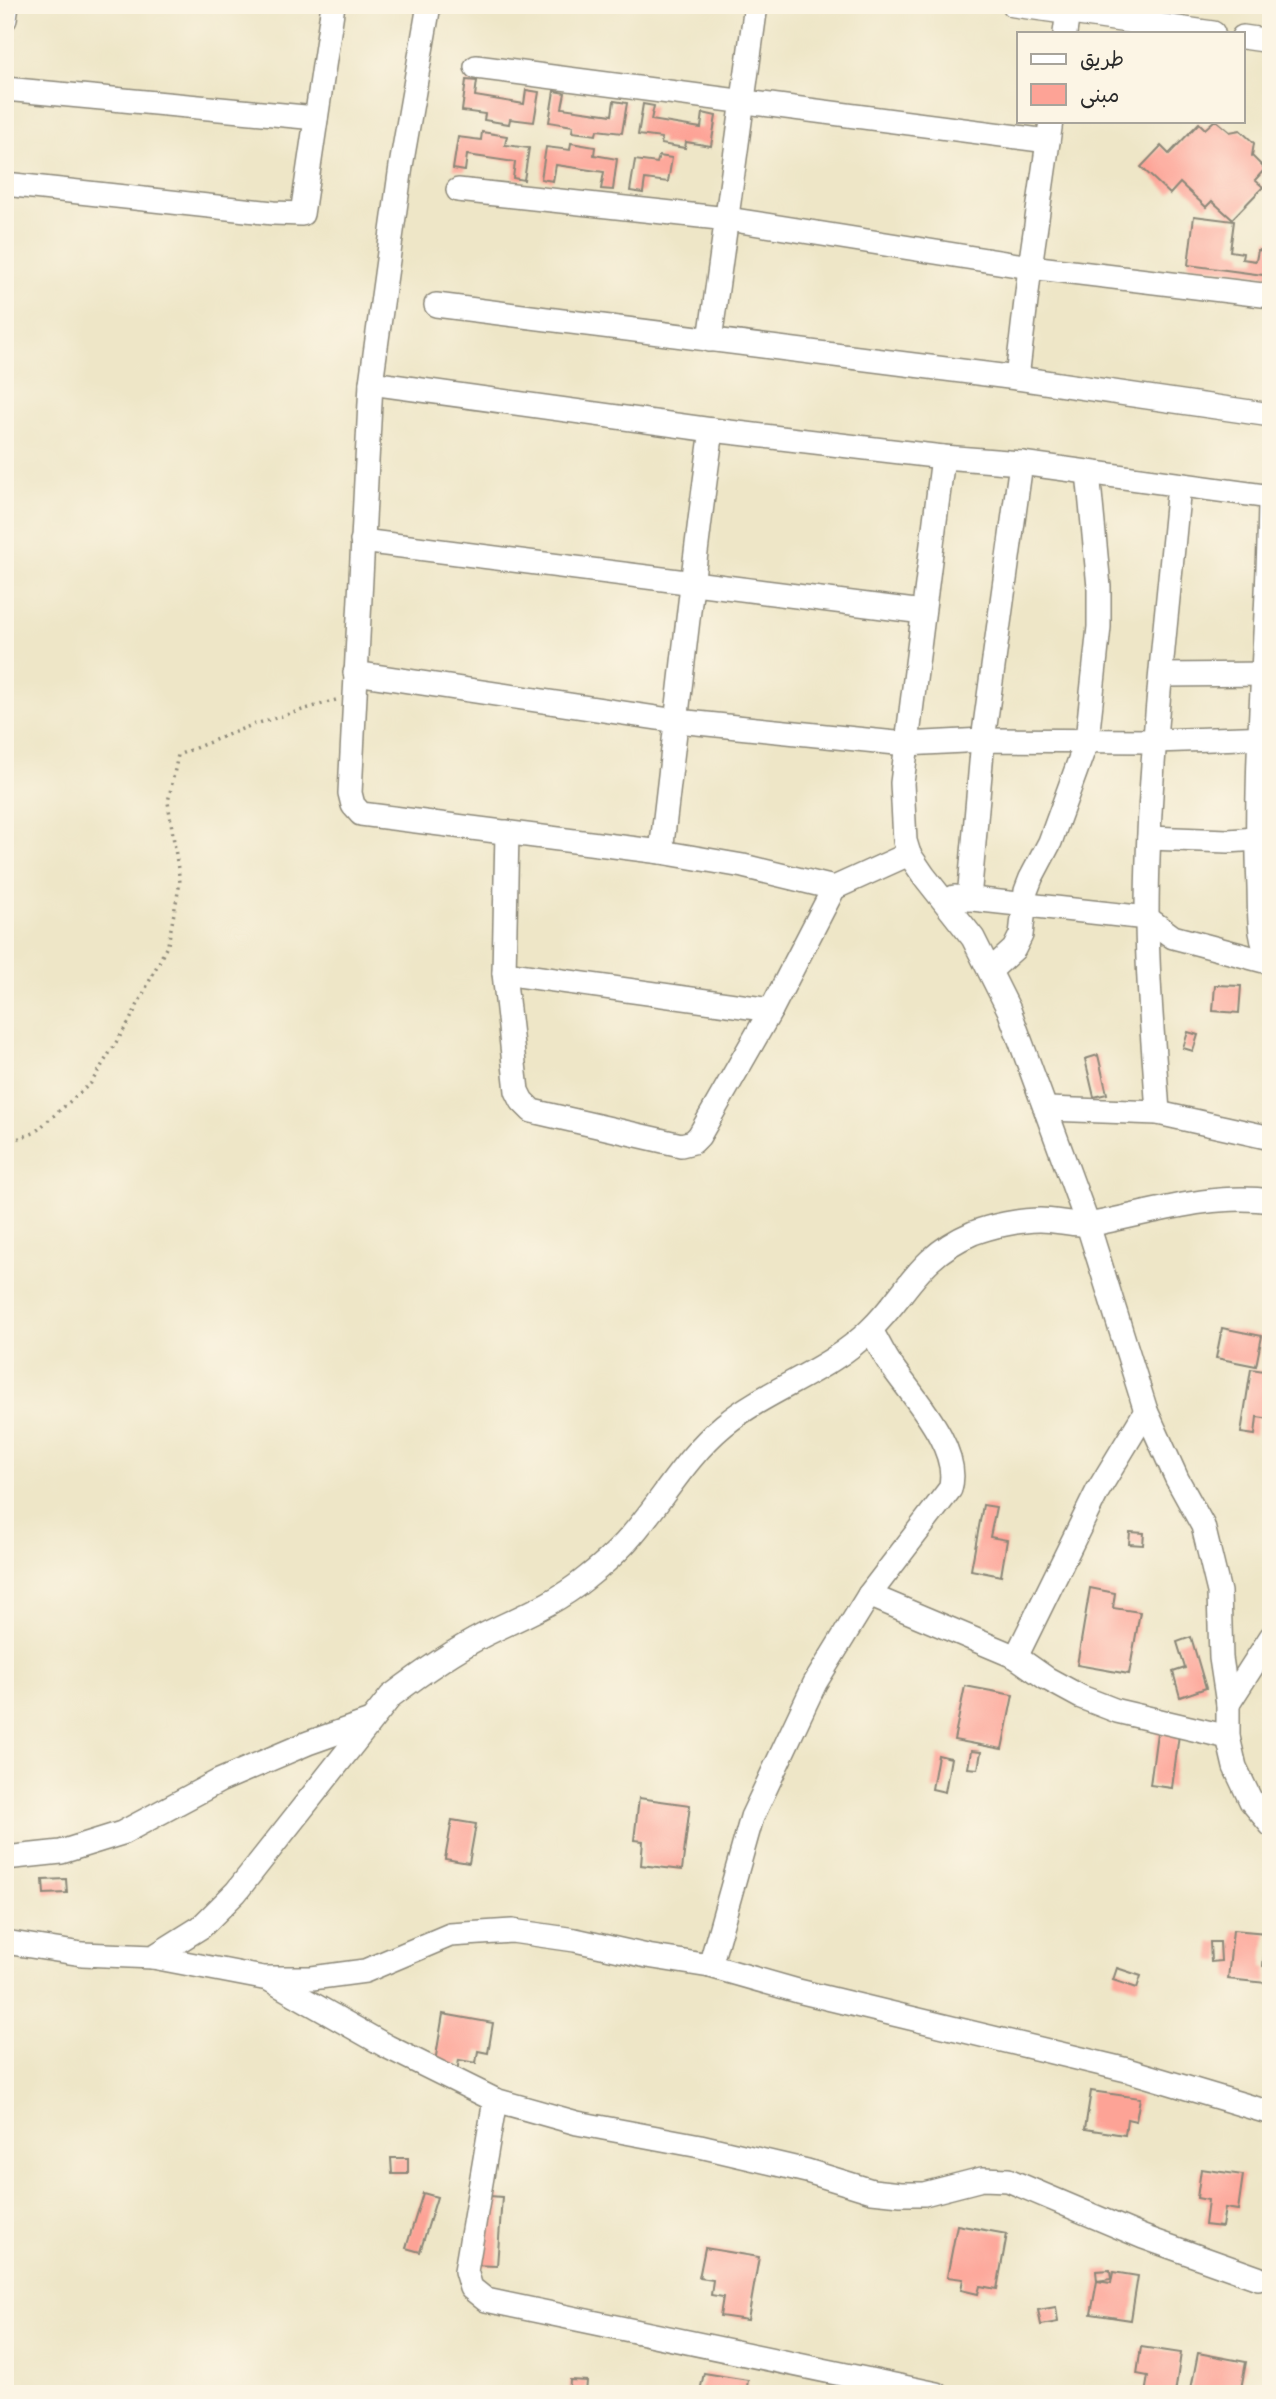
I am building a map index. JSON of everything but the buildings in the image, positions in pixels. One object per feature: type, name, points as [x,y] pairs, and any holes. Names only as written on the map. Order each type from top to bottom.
[{"type":"street","points":[[5,19],[7,5]]},
{"type":"street","points":[[5,184],[300,215],[304,208],[333,5]]},
{"type":"street","points":[[429,5],[401,166],[370,383],[351,800],[361,814],[661,852],[743,866],[834,888]]},
{"type":"street","points":[[710,340],[756,5]]},
{"type":"street","points":[[1014,5],[1067,17],[1204,32]]},
{"type":"street","points":[[1244,37],[1271,41]]},
{"type":"street","points":[[476,67],[743,100],[1049,131],[1017,378]]},
{"type":"street","points":[[5,89],[316,118]]},
{"type":"street","points":[[458,190],[728,219],[1030,267],[1271,296]]},
{"type":"street","points":[[436,305],[1017,378],[1271,415]]},
{"type":"street","points":[[370,383],[712,430],[1088,471],[1270,497],[1261,937],[1271,961]]},
{"type":"street","points":[[661,852],[691,583],[712,430]]},
{"type":"street","points":[[943,457],[902,783],[902,822],[909,853],[973,938],[1009,1010],[1048,1110],[1088,1225],[1146,1411],[1177,1479],[1203,1526],[1219,1592],[1228,1737],[1235,1767],[1251,1801],[1271,1825]]},
{"type":"street","points":[[969,899],[983,740],[1020,463]]},
{"type":"street","points":[[991,970],[1014,949],[1021,935],[1031,878],[1050,842],[1087,740],[1099,627],[1099,587],[1088,471]]},
{"type":"street","points":[[1158,1113],[1147,918],[1149,838],[1154,741],[1179,485]]},
{"type":"street","points":[[362,541],[923,612]]},
{"type":"street","points":[[1162,676],[1266,674]]},
{"type":"street","points":[[355,684],[677,722],[906,744],[983,740],[1154,741],[1266,737]]},
{"type":"street","points":[[507,832],[504,973],[517,1091],[532,1111],[681,1145],[694,1142],[699,1136],[771,1010],[834,888],[909,853]]},
{"type":"street","points":[[1149,838],[1264,839]]},
{"type":"street","points":[[940,895],[1147,918],[1173,937],[1271,961]]},
{"type":"street","points":[[504,973],[771,1010]]},
{"type":"street","points":[[1048,1110],[1158,1113],[1271,1138]]},
{"type":"street","points":[[153,1957],[201,1927],[236,1892],[391,1696],[418,1675],[481,1636],[558,1600],[577,1586],[625,1543],[681,1469],[722,1427],[753,1403],[839,1357],[871,1330],[916,1273],[945,1246],[976,1232],[1039,1220],[1088,1225],[1193,1203],[1252,1198],[1271,1200]]},
{"type":"street","points":[[710,1966],[752,1817],[815,1683],[869,1595],[950,1489],[954,1476],[951,1462],[937,1431],[890,1365],[871,1330]]},
{"type":"street","points":[[1016,1657],[1097,1492],[1146,1411]]},
{"type":"street","points":[[869,1595],[1016,1657],[1045,1678],[1081,1697],[1117,1711],[1228,1737]]},
{"type":"street","points":[[1228,1704],[1271,1637]]},
{"type":"street","points":[[5,1858],[61,1852],[122,1833],[219,1781],[308,1743],[370,1721]]},
{"type":"street","points":[[5,1942],[82,1954],[153,1957],[268,1978],[312,1978],[365,1970],[450,1935],[512,1931],[575,1940],[710,1966],[798,1991],[1128,2070],[1271,2113]]},
{"type":"street","points":[[268,1978],[388,2047],[495,2100],[577,2123],[700,2146],[807,2171],[872,2191],[924,2194],[982,2179],[1008,2180],[1143,2237],[1258,2278]]},
{"type":"street","points":[[495,2100],[466,2271],[471,2288],[486,2300],[937,2394]]},
{"type":"path","points":[[5,1143],[34,1133],[91,1083],[130,1020],[168,944],[180,882],[168,802],[178,755],[355,684]]}]
